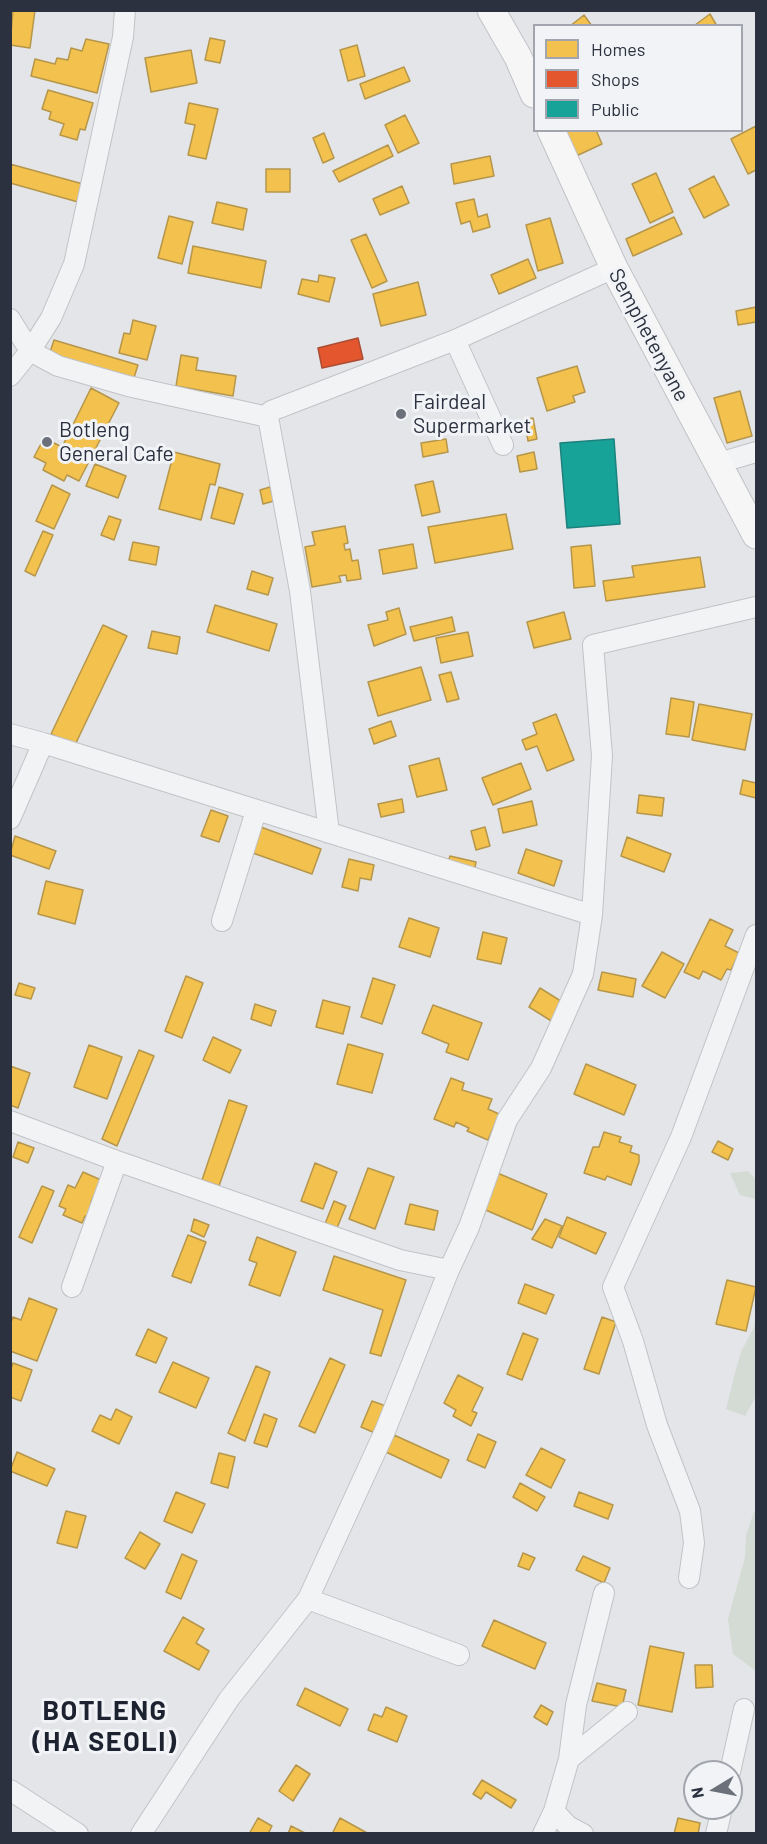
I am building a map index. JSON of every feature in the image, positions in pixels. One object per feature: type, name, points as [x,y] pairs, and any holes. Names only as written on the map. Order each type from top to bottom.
[{"type":"main road","points":[[491,10],[518,57],[533,92]]},
{"type":"main road","name":"Semphetenyane","points":[[552,132],[614,268],[756,535]]},
{"type":"street","points":[[10,376],[30,351],[51,318],[74,264],[123,37],[125,10]]},
{"type":"street","points":[[329,833],[300,591],[268,417],[271,411],[455,340],[614,268]]},
{"type":"street","points":[[10,319],[30,351],[58,366],[128,386],[268,417]]},
{"type":"street","points":[[455,340],[503,445]]},
{"type":"street","points":[[719,463],[756,452]]},
{"type":"street","points":[[141,1833],[229,1699],[308,1599],[385,1431],[449,1270],[470,1227],[507,1120],[541,1068],[583,974],[592,915],[602,756],[593,645],[756,607]]},
{"type":"street","points":[[10,734],[592,915]]},
{"type":"street","points":[[10,819],[43,743]]},
{"type":"street","points":[[222,921],[256,811]]},
{"type":"street","points":[[689,1578],[694,1543],[690,1511],[681,1482],[657,1425],[630,1331],[613,1287],[681,1137],[756,935]]},
{"type":"street","points":[[10,1121],[400,1260],[449,1270]]},
{"type":"street","points":[[72,1287],[117,1161]]},
{"type":"street","points":[[543,1833],[554,1811],[569,1760],[576,1706],[604,1593]]},
{"type":"street","points":[[308,1599],[459,1655]]},
{"type":"street","points":[[733,1760],[744,1709]]},
{"type":"street","points":[[569,1760],[627,1712]]},
{"type":"street","points":[[10,1790],[78,1833]]},
{"type":"street","points":[[554,1811],[568,1826],[583,1833]]},
{"type":"shaded area","points":[[748,1171],[756,1180],[756,1199],[740,1195],[730,1173]]},
{"type":"shaded area","points":[[756,1312],[756,1396],[745,1416],[726,1409],[741,1352],[754,1327]]},
{"type":"shaded area","points":[[754,1512],[756,1512],[756,1671],[733,1654],[728,1619],[745,1557],[746,1535]]},
{"type":"building: Homes","points":[[13,10],[35,10],[30,48],[10,45]]},
{"type":"building: Homes","points":[[710,14],[716,24],[696,24]]},
{"type":"building: Homes","points":[[584,15],[591,24],[573,24]]},
{"type":"building: Homes","points":[[210,38],[225,41],[220,63],[205,60]]},
{"type":"building: Homes","points":[[86,39],[109,44],[97,93],[31,76],[35,59],[55,64],[57,58],[68,60],[71,48],[82,51]]},
{"type":"building: Homes","points":[[357,45],[365,76],[348,81],[340,50]]},
{"type":"building: Homes","points":[[191,50],[197,83],[151,92],[145,58]]},
{"type":"building: Homes","points":[[404,67],[410,81],[365,99],[360,84]]},
{"type":"building: Homes","points":[[48,90],[93,103],[85,130],[80,129],[77,140],[60,135],[64,124],[49,119],[51,112],[42,109]]},
{"type":"building: Homes","points":[[189,103],[218,109],[206,159],[188,155],[195,125],[185,123]]},
{"type":"building: Homes","points":[[405,115],[419,143],[398,153],[385,125]]},
{"type":"building: Homes","points":[[756,126],[756,170],[748,174],[731,139]]},
{"type":"building: Homes","points":[[562,132],[597,132],[602,144],[574,157]]},
{"type":"building: Homes","points":[[324,133],[334,158],[323,163],[313,138]]},
{"type":"building: Homes","points":[[388,145],[393,156],[339,182],[333,171]]},
{"type":"building: Homes","points":[[490,156],[494,176],[454,184],[451,164]]},
{"type":"building: Homes","points":[[10,164],[83,184],[78,202],[10,183]]},
{"type":"building: Homes","points":[[266,169],[290,169],[290,192],[266,192]]},
{"type":"building: Homes","points":[[656,173],[673,212],[650,223],[632,184]]},
{"type":"building: Homes","points":[[714,176],[729,205],[704,218],[689,189]]},
{"type":"building: Homes","points":[[402,186],[409,203],[380,215],[373,199]]},
{"type":"building: Homes","points":[[474,199],[478,217],[487,214],[490,227],[473,232],[470,221],[461,224],[456,203]]},
{"type":"building: Homes","points":[[217,202],[247,209],[243,230],[212,223]]},
{"type":"building: Homes","points":[[169,216],[193,222],[182,264],[158,258]]},
{"type":"building: Homes","points":[[674,217],[682,234],[633,256],[626,239]]},
{"type":"building: Homes","points":[[550,218],[563,263],[538,271],[526,225]]},
{"type":"building: Homes","points":[[366,234],[387,281],[372,288],[351,240]]},
{"type":"building: Homes","points":[[193,246],[266,261],[261,288],[188,273]]},
{"type":"building: Homes","points":[[528,259],[536,278],[499,294],[491,275]]},
{"type":"building: Homes","points":[[319,275],[335,278],[329,302],[298,294],[302,279],[318,282]]},
{"type":"building: Homes","points":[[418,282],[426,315],[381,326],[373,294]]},
{"type":"building: Homes","points":[[756,307],[756,322],[738,325],[736,311]]},
{"type":"building: Homes","points":[[133,320],[156,326],[147,360],[119,353],[124,333],[130,334]]},
{"type":"building: Homes","points":[[54,340],[138,365],[132,384],[48,358]]},
{"type":"building: Homes","points":[[181,355],[198,358],[196,370],[236,376],[233,396],[176,386]]},
{"type":"building: Homes","points":[[577,366],[585,392],[573,396],[575,402],[547,411],[537,378]]},
{"type":"building: Homes","points":[[91,388],[119,403],[79,481],[67,475],[64,481],[43,470],[46,463],[34,457],[44,438],[62,447]]},
{"type":"building: Homes","points":[[740,391],[752,436],[727,443],[714,398]]},
{"type":"building: Homes","points":[[533,418],[537,439],[528,441],[524,419]]},
{"type":"building: Homes","points":[[446,439],[448,452],[423,457],[421,443]]},
{"type":"building: Homes","points":[[174,452],[220,464],[215,485],[210,484],[201,520],[159,509]]},
{"type":"building: Homes","points":[[534,452],[537,469],[520,472],[517,456]]},
{"type":"building: Homes","points":[[95,464],[126,476],[118,498],[86,486]]},
{"type":"building: Homes","points":[[433,481],[440,512],[422,516],[415,485]]},
{"type":"building: Homes","points":[[52,485],[70,494],[54,529],[36,521]]},
{"type":"building: Homes","points":[[219,487],[243,494],[234,524],[211,518]]},
{"type":"building: Homes","points":[[270,487],[274,501],[263,504],[260,490]]},
{"type":"building: Homes","points":[[506,514],[513,549],[435,563],[428,527]]},
{"type":"building: Homes","points":[[109,516],[121,520],[114,540],[101,535]]},
{"type":"building: Homes","points":[[345,526],[348,543],[344,544],[345,550],[350,549],[352,561],[358,560],[361,579],[347,581],[346,575],[339,576],[341,582],[312,587],[305,547],[315,545],[312,532]]},
{"type":"building: Homes","points":[[43,531],[53,535],[35,576],[25,571]]},
{"type":"building: Homes","points":[[133,542],[159,547],[156,565],[129,560]]},
{"type":"building: Homes","points":[[413,544],[417,568],[383,574],[379,550]]},
{"type":"building: Homes","points":[[591,545],[595,586],[574,588],[571,547]]},
{"type":"building: Homes","points":[[700,557],[705,587],[606,601],[603,581],[634,577],[632,566]]},
{"type":"building: Homes","points":[[252,571],[273,578],[268,595],[247,589]]},
{"type":"building: Homes","points":[[215,605],[277,624],[269,651],[207,632]]},
{"type":"building: Homes","points":[[399,608],[406,634],[374,646],[368,625],[388,620],[386,612]]},
{"type":"building: Homes","points":[[564,612],[571,639],[534,648],[527,622]]},
{"type":"building: Homes","points":[[452,617],[455,631],[414,641],[410,627]]},
{"type":"building: Homes","points":[[103,625],[127,636],[75,745],[51,734]]},
{"type":"building: Homes","points":[[152,631],[180,637],[177,654],[148,648]]},
{"type":"building: Homes","points":[[468,632],[473,656],[441,663],[436,638]]},
{"type":"building: Homes","points":[[421,667],[431,700],[378,716],[368,682]]},
{"type":"building: Homes","points":[[451,672],[459,699],[447,702],[439,675]]},
{"type":"building: Homes","points":[[671,698],[694,702],[689,737],[666,734]]},
{"type":"building: Homes","points":[[699,704],[752,714],[745,750],[692,740]]},
{"type":"building: Homes","points":[[556,714],[574,760],[547,771],[537,746],[526,750],[522,740],[537,734],[533,723]]},
{"type":"building: Homes","points":[[391,721],[396,736],[374,744],[369,729]]},
{"type":"building: Homes","points":[[439,758],[447,790],[417,797],[409,766]]},
{"type":"building: Homes","points":[[521,763],[531,789],[493,805],[482,778]]},
{"type":"building: Homes","points":[[743,780],[756,783],[756,798],[740,794]]},
{"type":"building: Homes","points":[[639,795],[664,798],[662,816],[637,813]]},
{"type":"building: Homes","points":[[402,799],[404,812],[381,817],[378,804]]},
{"type":"building: Homes","points":[[532,801],[537,825],[503,833],[498,809]]},
{"type":"building: Homes","points":[[211,810],[228,816],[219,842],[201,836]]},
{"type":"building: Homes","points":[[258,826],[321,849],[312,874],[250,852]]},
{"type":"building: Homes","points":[[485,827],[490,846],[476,850],[471,831]]},
{"type":"building: Homes","points":[[15,836],[56,851],[49,869],[10,855]]},
{"type":"building: Homes","points":[[627,837],[671,854],[664,872],[621,856]]},
{"type":"building: Homes","points":[[526,849],[562,861],[554,886],[518,873]]},
{"type":"building: Homes","points":[[450,856],[476,862],[474,872],[447,865]]},
{"type":"building: Homes","points":[[349,859],[374,865],[371,880],[360,878],[358,891],[342,887]]},
{"type":"building: Homes","points":[[46,881],[83,890],[75,924],[38,914]]},
{"type":"building: Homes","points":[[409,918],[439,928],[430,957],[399,947]]},
{"type":"building: Homes","points":[[710,919],[733,930],[725,946],[739,953],[731,970],[727,969],[721,980],[703,971],[699,979],[684,972]]},
{"type":"building: Homes","points":[[483,932],[507,938],[501,964],[477,959]]},
{"type":"building: Homes","points":[[662,952],[684,964],[665,998],[642,986]]},
{"type":"building: Homes","points":[[602,972],[636,979],[633,997],[598,990]]},
{"type":"building: Homes","points":[[186,976],[203,983],[182,1038],[165,1031]]},
{"type":"building: Homes","points":[[373,978],[395,985],[382,1024],[361,1017]]},
{"type":"building: Homes","points":[[19,983],[35,988],[31,999],[15,995]]},
{"type":"building: Homes","points":[[540,988],[564,1003],[553,1022],[529,1007]]},
{"type":"building: Homes","points":[[323,1000],[350,1007],[343,1034],[316,1027]]},
{"type":"building: Homes","points":[[255,1004],[276,1011],[271,1026],[251,1019]]},
{"type":"building: Homes","points":[[433,1005],[482,1023],[468,1060],[446,1052],[449,1044],[422,1033]]},
{"type":"building: Homes","points":[[213,1037],[241,1050],[230,1073],[203,1060]]},
{"type":"building: Homes","points":[[348,1044],[383,1054],[372,1093],[337,1084]]},
{"type":"building: Homes","points":[[89,1045],[122,1057],[107,1099],[74,1087]]},
{"type":"building: Homes","points":[[139,1050],[154,1056],[117,1146],[102,1139]]},
{"type":"building: Homes","points":[[586,1064],[636,1085],[624,1115],[574,1094]]},
{"type":"building: Homes","points":[[10,1066],[30,1073],[18,1108],[10,1105]]},
{"type":"building: Homes","points":[[451,1078],[464,1083],[462,1090],[492,1099],[488,1109],[499,1114],[488,1140],[467,1131],[469,1128],[456,1122],[454,1127],[434,1119]]},
{"type":"building: Homes","points":[[229,1100],[247,1106],[219,1186],[202,1180]]},
{"type":"building: Homes","points":[[604,1132],[621,1137],[619,1142],[632,1146],[630,1152],[639,1155],[639,1162],[631,1185],[607,1176],[605,1180],[584,1173],[593,1147],[599,1147]]},
{"type":"building: Homes","points":[[718,1141],[733,1149],[728,1160],[712,1152]]},
{"type":"building: Homes","points":[[18,1142],[34,1148],[28,1163],[13,1157]]},
{"type":"building: Homes","points":[[315,1163],[337,1172],[323,1209],[301,1201]]},
{"type":"building: Homes","points":[[368,1168],[394,1177],[375,1229],[349,1219]]},
{"type":"building: Homes","points":[[83,1172],[101,1180],[91,1202],[96,1204],[90,1218],[85,1216],[82,1223],[63,1215],[66,1209],[59,1206],[68,1185],[75,1188]]},
{"type":"building: Homes","points":[[495,1172],[547,1194],[532,1230],[481,1208]]},
{"type":"building: Homes","points":[[42,1186],[54,1191],[32,1243],[19,1237]]},
{"type":"building: Homes","points":[[334,1201],[346,1206],[337,1228],[325,1224]]},
{"type":"building: Homes","points":[[410,1204],[438,1211],[434,1230],[405,1224]]},
{"type":"building: Homes","points":[[567,1217],[606,1233],[596,1254],[559,1237]]},
{"type":"building: Homes","points":[[194,1219],[209,1225],[204,1237],[191,1231]]},
{"type":"building: Homes","points":[[545,1219],[562,1226],[552,1248],[532,1239]]},
{"type":"building: Homes","points":[[188,1235],[206,1242],[191,1283],[172,1276]]},
{"type":"building: Homes","points":[[257,1237],[296,1252],[280,1296],[249,1285],[257,1263],[249,1260]]},
{"type":"building: Homes","points":[[334,1256],[406,1280],[381,1356],[370,1353],[383,1310],[323,1290]]},
{"type":"building: Homes","points":[[727,1280],[756,1287],[746,1331],[716,1324]]},
{"type":"building: Homes","points":[[525,1284],[554,1295],[546,1314],[518,1303]]},
{"type":"building: Homes","points":[[29,1298],[57,1309],[37,1361],[10,1351],[10,1325],[13,1317],[21,1320]]},
{"type":"building: Homes","points":[[602,1317],[616,1322],[599,1374],[584,1369]]},
{"type":"building: Homes","points":[[148,1329],[167,1338],[156,1363],[136,1355]]},
{"type":"building: Homes","points":[[523,1333],[538,1339],[522,1380],[507,1374]]},
{"type":"building: Homes","points":[[330,1358],[345,1365],[315,1433],[299,1426]]},
{"type":"building: Homes","points":[[173,1362],[209,1378],[196,1408],[159,1392]]},
{"type":"building: Homes","points":[[13,1363],[32,1370],[21,1401],[10,1397],[10,1371]]},
{"type":"building: Homes","points":[[256,1366],[270,1372],[245,1441],[228,1433]]},
{"type":"building: Homes","points":[[458,1375],[483,1388],[472,1411],[477,1413],[471,1426],[453,1416],[456,1410],[444,1403]]},
{"type":"building: Homes","points":[[372,1401],[386,1406],[375,1433],[361,1427]]},
{"type":"building: Homes","points":[[116,1409],[132,1417],[119,1444],[92,1431],[100,1415],[111,1420]]},
{"type":"building: Homes","points":[[264,1414],[277,1419],[267,1447],[254,1443]]},
{"type":"building: Homes","points":[[478,1434],[496,1442],[485,1468],[467,1460]]},
{"type":"building: Homes","points":[[394,1435],[449,1460],[441,1478],[386,1452]]},
{"type":"building: Homes","points":[[541,1448],[565,1460],[551,1488],[526,1475]]},
{"type":"building: Homes","points":[[17,1452],[55,1469],[47,1486],[10,1471]]},
{"type":"building: Homes","points":[[219,1453],[235,1457],[228,1488],[211,1483]]},
{"type":"building: Homes","points":[[520,1483],[545,1497],[537,1511],[513,1497]]},
{"type":"building: Homes","points":[[176,1492],[205,1504],[192,1533],[164,1521]]},
{"type":"building: Homes","points":[[579,1492],[613,1505],[608,1519],[574,1506]]},
{"type":"building: Homes","points":[[66,1511],[86,1516],[77,1548],[57,1543]]},
{"type":"building: Homes","points":[[140,1532],[160,1544],[145,1569],[125,1558]]},
{"type":"building: Homes","points":[[523,1553],[535,1558],[529,1570],[518,1566]]},
{"type":"building: Homes","points":[[182,1554],[197,1561],[181,1599],[166,1592]]},
{"type":"building: Homes","points":[[583,1556],[610,1568],[604,1583],[576,1570]]},
{"type":"building: Homes","points":[[183,1617],[204,1629],[196,1643],[209,1651],[199,1670],[164,1651]]},
{"type":"building: Homes","points":[[494,1620],[546,1643],[535,1669],[482,1646]]},
{"type":"building: Homes","points":[[650,1646],[684,1653],[672,1712],[638,1705]]},
{"type":"building: Homes","points":[[695,1665],[712,1665],[713,1687],[696,1688]]},
{"type":"building: Homes","points":[[597,1683],[626,1690],[622,1707],[592,1701]]},
{"type":"building: Homes","points":[[305,1688],[348,1709],[340,1726],[297,1705]]},
{"type":"building: Homes","points":[[541,1705],[553,1712],[547,1725],[534,1717]]},
{"type":"building: Homes","points":[[386,1707],[407,1716],[397,1742],[368,1730],[374,1714],[382,1717]]},
{"type":"building: Homes","points":[[296,1765],[310,1774],[293,1801],[279,1791]]},
{"type":"building: Homes","points":[[482,1780],[516,1800],[511,1808],[486,1792],[481,1799],[473,1794]]},
{"type":"building: Homes","points":[[258,1818],[272,1826],[268,1834],[249,1834]]},
{"type":"building: Homes","points":[[340,1818],[369,1834],[332,1834]]},
{"type":"building: Homes","points":[[678,1818],[700,1823],[698,1834],[674,1834]]},
{"type":"building: Homes","points":[[291,1826],[307,1834],[288,1834]]},
{"type":"building: Shops","points":[[358,338],[363,359],[322,368],[318,348]]},
{"type":"building: Public","points":[[614,439],[620,524],[567,528],[560,443]]},
{"type":"place","name":"Fairdeal Supermarket","points":[[401,414]]},
{"type":"place","name":"Botleng General Cafe","points":[[47,442]]},
{"type":"district","name":"BOTLENG (HA SEOLI)","points":[[105,1726]]}]
